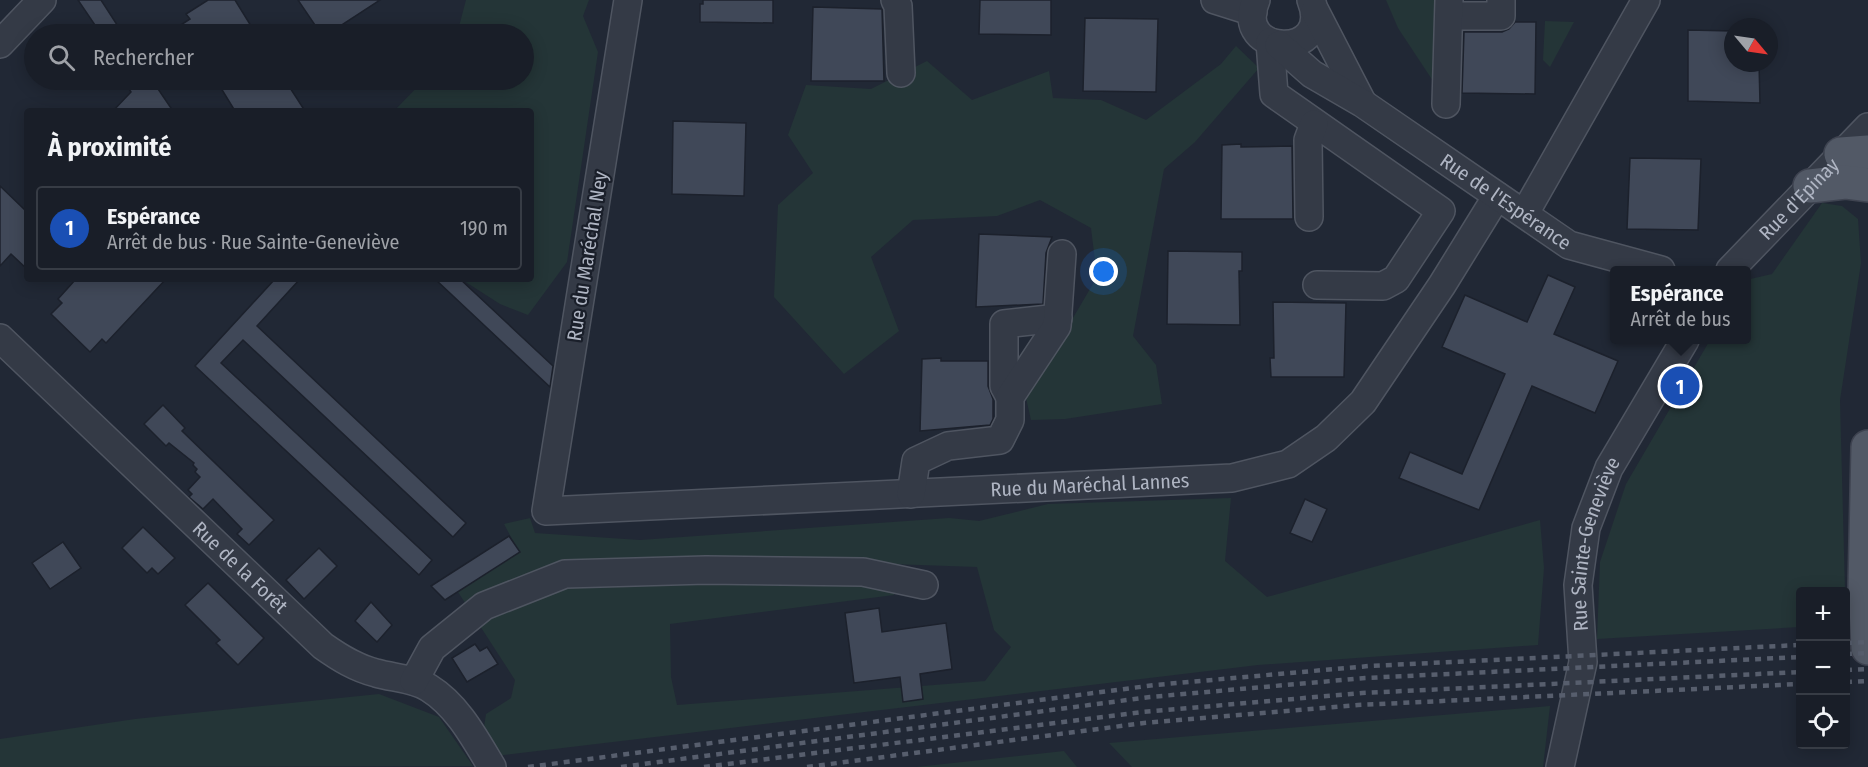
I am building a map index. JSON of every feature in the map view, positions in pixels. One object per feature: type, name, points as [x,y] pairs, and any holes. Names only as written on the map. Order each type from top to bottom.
[{"type":"main road","points":[[1809,186],[1864,187]]},
{"type":"main road","points":[[1867,455],[1865,588],[1868,648]]},
{"type":"street","points":[[0,44],[42,0]]},
{"type":"street","name":"Rue du Maréchal Ney","points":[[546,511],[628,0]]},
{"type":"street","points":[[895,0],[898,6],[901,73]]},
{"type":"street","points":[[1215,0],[1255,6],[1257,30],[1274,44],[1288,45],[1305,37],[1311,30],[1313,6]]},
{"type":"street","points":[[1446,104],[1449,8],[1501,16],[1502,0]]},
{"type":"street","points":[[1525,213],[1646,0]]},
{"type":"street","name":"Rue de l'Espérance","points":[[1313,6],[1362,103]]},
{"type":"street","points":[[1274,44],[1274,94],[1441,211],[1396,279],[1383,286],[1317,285]]},
{"type":"street","name":"Rue de l'Espérance","points":[[1274,44],[1312,74],[1362,103],[1569,245],[1646,266]]},
{"type":"street","points":[[1309,217],[1308,140],[1314,124]]},
{"type":"street","name":"Rue d'Epinay","points":[[1734,266],[1809,186],[1855,153],[1868,126]]},
{"type":"street","name":"Rue du Maréchal Lannes","points":[[546,511],[1232,478],[1288,464],[1326,438],[1363,402],[1497,196]]},
{"type":"street","points":[[1010,397],[1057,326],[1062,254]]},
{"type":"street","points":[[1396,279],[1430,302]]},
{"type":"street","points":[[911,494],[916,461],[948,446],[1000,440],[1010,420],[1010,397],[1004,386],[1004,324],[1058,318]]},
{"type":"street","name":"Rue de la Forêt","points":[[0,339],[323,646],[351,665],[394,678],[414,681],[430,688],[465,722],[492,767]]},
{"type":"street","name":"Rue Sainte-Geneviève","points":[[1560,767],[1583,662],[1578,585],[1586,528],[1609,468],[1682,344]]},
{"type":"street","points":[[414,681],[432,648],[484,606],[565,574],[706,570],[863,572],[924,585]]},
{"type":"shaded area","points":[[466,0],[589,0],[583,16],[598,52],[567,262],[528,315],[500,304],[466,282],[534,282],[534,108],[397,108],[414,90],[534,90],[534,24],[460,24]]},
{"type":"shaded area","points":[[1386,0],[1437,0],[1437,87],[1398,28]]},
{"type":"shaded area","points":[[1545,21],[1574,22],[1550,67],[1543,60]]},
{"type":"shaded area","points":[[1236,46],[1259,68],[1195,142],[1164,169],[1133,336],[1156,365],[1162,404],[1065,419],[1031,420],[1026,398],[1097,277],[1091,228],[1040,200],[997,216],[913,220],[871,257],[899,331],[844,374],[774,297],[778,205],[813,173],[788,135],[806,85],[871,89],[927,61],[972,100],[1049,71],[1053,98],[1101,100],[1146,120],[1221,64]]},
{"type":"shaded area","points":[[1822,203],[1842,206],[1858,219],[1861,263],[1840,400],[1845,587],[1796,587],[1796,627],[1597,639],[1600,562],[1626,484],[1708,344],[1751,344],[1751,279],[1772,274]]},
{"type":"shaded area","points":[[1231,498],[1225,561],[1267,597],[1540,520],[1544,568],[1538,645],[1258,665],[496,756],[484,727],[486,714],[511,698],[515,680],[458,592],[519,552],[504,524],[530,518],[535,533],[640,540],[949,518],[979,521],[1048,504]],"holes":[[[744,559],[977,567],[994,630],[1011,647],[985,681],[677,705],[671,677],[670,624],[894,595],[895,584]]]},
{"type":"shaded area","points":[[379,694],[439,717],[473,766],[0,767],[0,739],[135,719]]},
{"type":"shaded area","points":[[1550,706],[1543,767],[1132,767],[1109,743]]},
{"type":"shaded area","points":[[1064,751],[1077,767],[916,767]]},
{"type":"building","points":[[78,0],[101,0],[117,24],[94,24]]},
{"type":"building","points":[[208,0],[235,0],[250,24],[182,24],[190,19],[186,14]]},
{"type":"building","points":[[298,0],[380,0],[343,24],[314,24]]},
{"type":"building","points":[[703,0],[773,0],[773,23],[700,22],[700,4],[703,4]]},
{"type":"building","points":[[980,0],[1051,0],[1051,35],[979,34]]},
{"type":"building","points":[[813,7],[882,9],[884,81],[811,81]]},
{"type":"building","points":[[1085,18],[1158,19],[1156,92],[1083,91]]},
{"type":"building","points":[[1515,22],[1536,22],[1535,94],[1462,93],[1464,32],[1502,32],[1509,29]]},
{"type":"building","points":[[1688,30],[1724,31],[1724,72],[1759,72],[1760,103],[1688,101]]},
{"type":"building","points":[[130,90],[159,90],[171,108],[116,108],[131,92]]},
{"type":"building","points":[[222,90],[291,90],[303,108],[233,108]]},
{"type":"building","points":[[673,121],[746,123],[744,196],[672,194]]},
{"type":"building","points":[[1241,144],[1241,147],[1292,146],[1293,219],[1221,219],[1222,145]]},
{"type":"building","points":[[1630,158],[1701,159],[1698,230],[1627,229]]},
{"type":"building","points":[[0,186],[24,209],[24,266],[11,254],[0,266]]},
{"type":"building","points":[[979,234],[1052,237],[1046,253],[1043,304],[976,307]]},
{"type":"building","points":[[1168,251],[1242,252],[1242,271],[1239,271],[1240,325],[1167,324]]},
{"type":"building","points":[[1548,275],[1575,287],[1554,334],[1618,361],[1595,413],[1532,386],[1479,510],[1399,478],[1410,452],[1462,474],[1505,374],[1442,347],[1465,295],[1527,322]]},
{"type":"building","points":[[73,282],[163,282],[106,343],[102,339],[90,352],[51,314],[62,303],[58,299]]},
{"type":"building","points":[[272,282],[297,282],[257,326],[466,523],[453,537],[243,340],[221,363],[432,560],[419,575],[195,366]]},
{"type":"building","points":[[438,282],[463,282],[553,366],[550,387]]},
{"type":"building","points":[[1273,302],[1346,303],[1344,377],[1271,377],[1270,358],[1274,358]]},
{"type":"building","points":[[941,358],[941,361],[988,361],[988,386],[993,399],[993,419],[990,425],[920,431],[922,359]]},
{"type":"building","points":[[163,405],[185,428],[182,431],[274,520],[249,545],[237,534],[242,529],[213,499],[203,509],[189,497],[192,494],[188,490],[200,477],[195,472],[197,469],[194,463],[169,443],[166,446],[144,424]]},
{"type":"building","points":[[1305,499],[1327,509],[1312,542],[1290,533]]},
{"type":"building","points":[[143,527],[175,558],[158,574],[152,568],[147,573],[122,548]]},
{"type":"building","points":[[509,536],[520,552],[445,600],[431,586]]},
{"type":"building","points":[[63,542],[81,568],[50,589],[32,563]]},
{"type":"building","points":[[319,548],[337,566],[304,599],[286,580]]},
{"type":"building","points":[[208,583],[264,638],[238,665],[216,643],[220,640],[185,605]]},
{"type":"building","points":[[371,602],[392,625],[377,642],[355,621]]},
{"type":"building","points":[[879,608],[882,632],[946,623],[952,669],[920,674],[923,699],[903,702],[900,677],[854,683],[845,613]]},
{"type":"building","points":[[475,644],[480,651],[487,647],[498,664],[467,682],[452,658]]},
{"type":"railway","points":[[1850,643],[1868,642]]},
{"type":"railway","points":[[528,767],[1155,685],[1369,666],[1796,645]]},
{"type":"railway","points":[[1850,654],[1868,653]]},
{"type":"railway","points":[[621,767],[1150,697],[1365,678],[1796,657]]},
{"type":"railway","points":[[1850,670],[1868,669]]},
{"type":"railway","points":[[704,767],[1143,712],[1362,693],[1796,672]]},
{"type":"railway","points":[[1850,682],[1868,681]]},
{"type":"railway","points":[[807,767],[1144,723],[1358,705],[1796,684]]},
{"type":"place","name":"Espérance","points":[[1680,386]]}]
